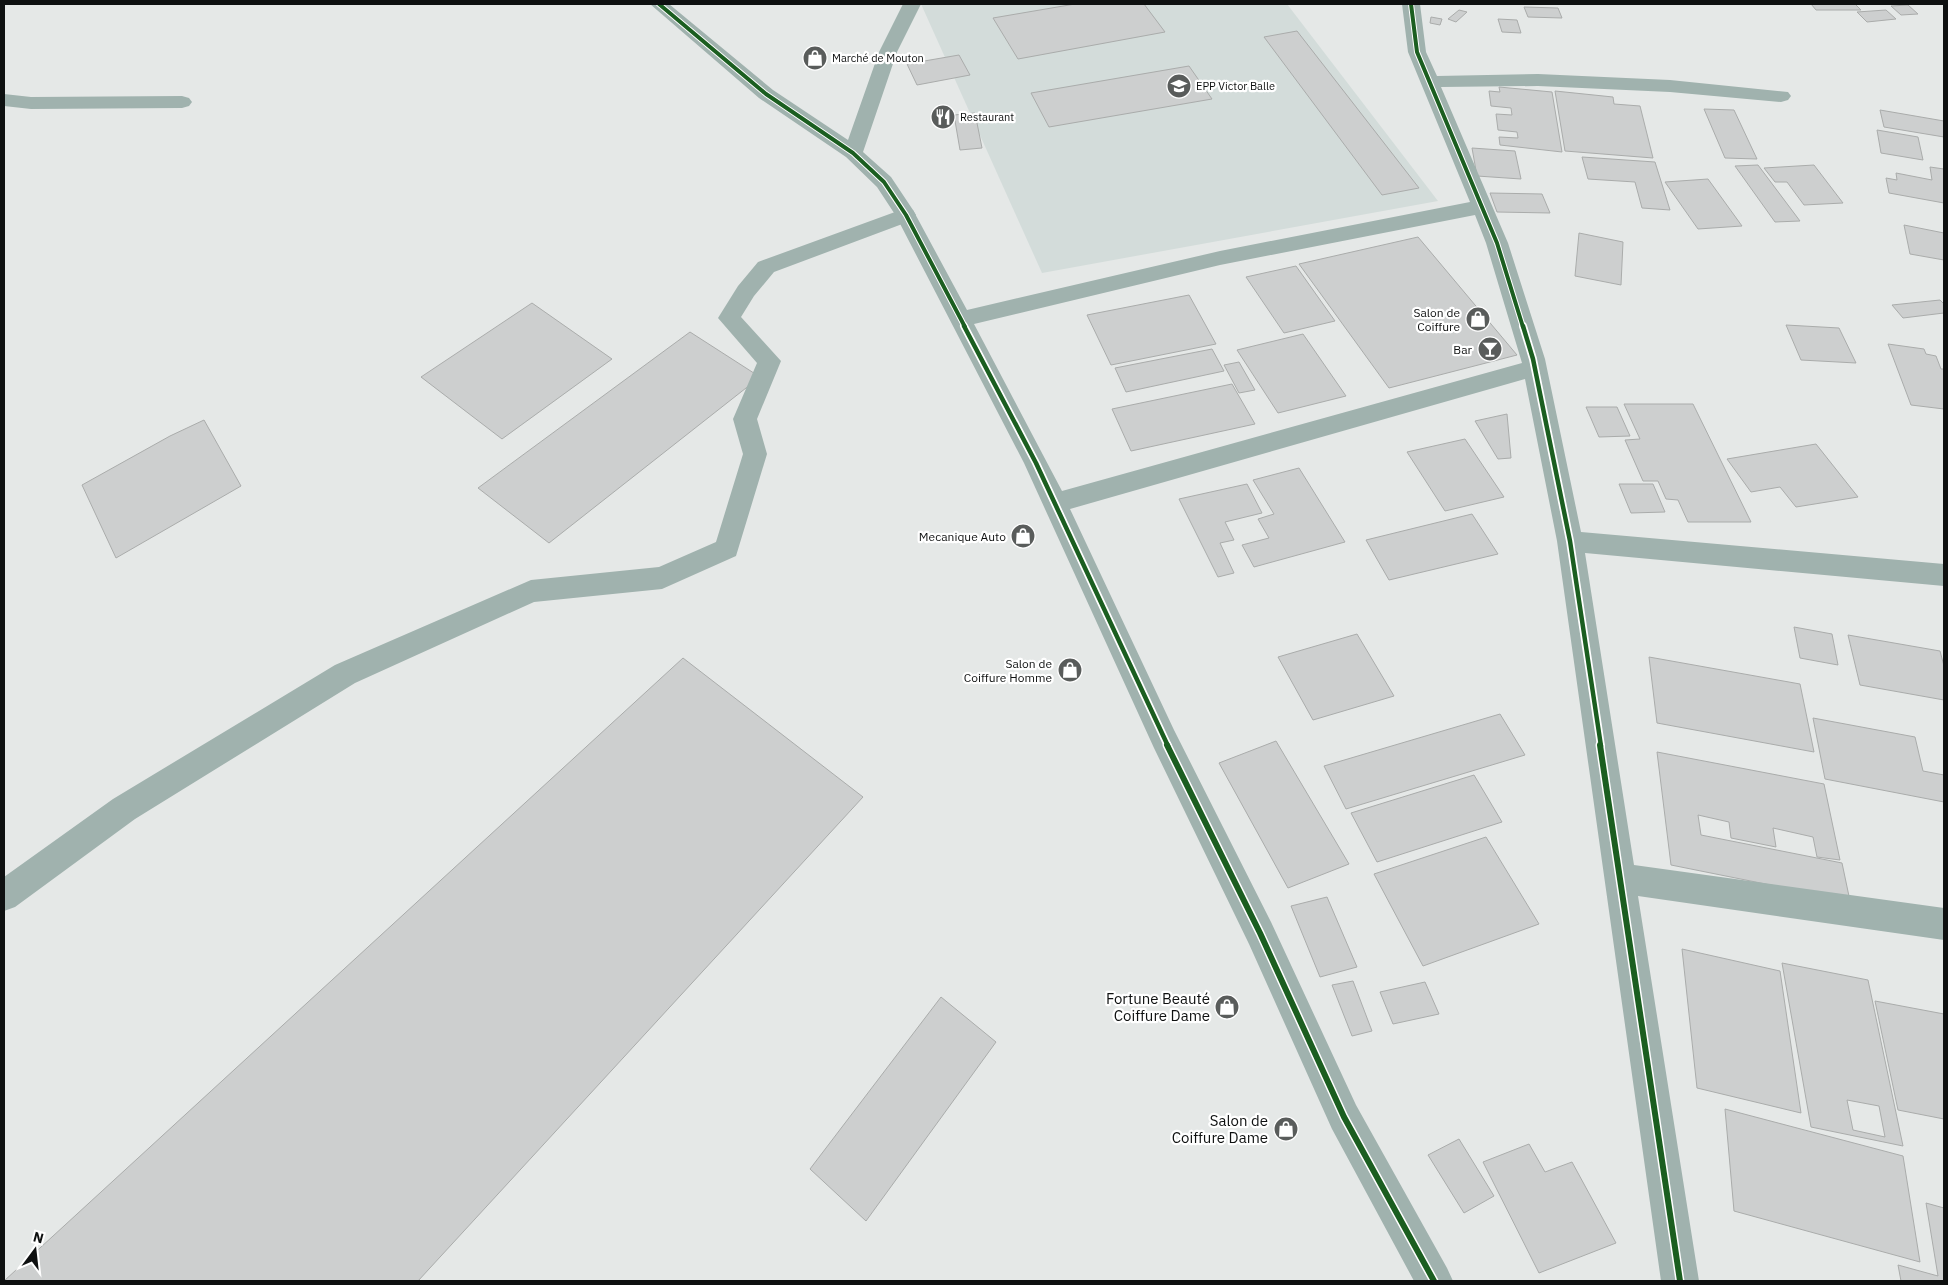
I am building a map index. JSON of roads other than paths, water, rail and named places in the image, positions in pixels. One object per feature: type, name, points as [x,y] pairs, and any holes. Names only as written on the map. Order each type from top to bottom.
[{"type":"street","points":[[659,4],[766,94],[853,153],[884,182],[906,215],[1036,463],[1164,739],[1260,933],[1344,1117],[1434,1281]]},
{"type":"street","points":[[853,153],[888,52],[912,4]]},
{"type":"street","points":[[1411,4],[1417,52],[1496,243],[1514,294],[1534,368],[1570,541],[1680,1281]]},
{"type":"street","points":[[1428,82],[1538,80],[1670,86],[1781,96]]},
{"type":"street","points":[[4,100],[31,103],[182,102]]},
{"type":"street","points":[[961,319],[1220,258],[1481,207]]},
{"type":"street","points":[[4,896],[124,809],[345,674],[531,591],[662,578],[726,548],[755,454],[745,419],[769,361],[730,318],[746,291],[766,267],[906,215]]},
{"type":"street","points":[[1055,504],[1534,368]]},
{"type":"street","points":[[1570,541],[1944,575]]},
{"type":"street","points":[[1620,878],[1944,924]]},
{"type":"place","name":"Marché de Mouton","points":[[815,58]]},
{"type":"place","name":"EPP Victor Balle","points":[[1179,86]]},
{"type":"place","name":"Restaurant","points":[[943,117]]},
{"type":"place","name":"Salon de Coiffure","points":[[1478,319]]},
{"type":"place","name":"Bar","points":[[1490,349]]},
{"type":"place","name":"Mecanique Auto","points":[[1023,536]]},
{"type":"place","name":"Salon de Coiffure Homme","points":[[1070,670]]},
{"type":"place","name":"Fortune Beauté Coiffure Dame","points":[[1227,1007]]},
{"type":"place","name":"Salon de Coiffure Dame","points":[[1286,1129]]}]
